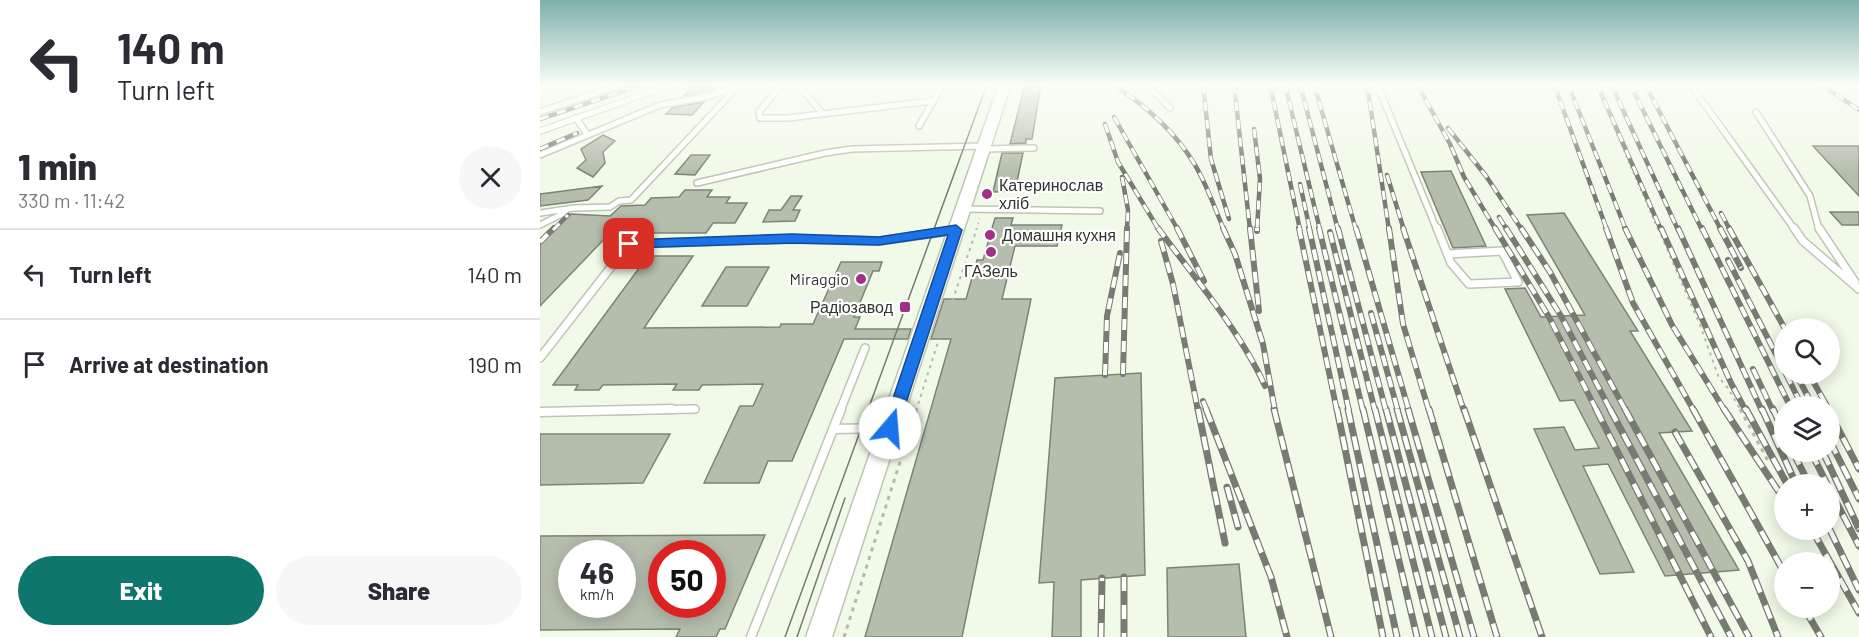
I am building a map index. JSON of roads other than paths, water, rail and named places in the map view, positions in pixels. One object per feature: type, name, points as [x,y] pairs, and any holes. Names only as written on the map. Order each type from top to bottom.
[{"type":"main road","points":[[819,637],[995,114]]},
{"type":"street","points":[[540,131],[588,114]]},
{"type":"lane","points":[[540,155],[638,114]]},
{"type":"lane","points":[[540,213],[574,208],[610,207],[619,201],[631,200],[710,114]]},
{"type":"lane","points":[[759,114],[760,118],[776,120],[817,114]]},
{"type":"lane","points":[[919,126],[925,114]]},
{"type":"lane","points":[[1389,114],[1451,263],[1469,284],[1518,282],[1502,251],[1448,254]]},
{"type":"lane","points":[[1711,114],[1803,241],[1859,288]]},
{"type":"lane","points":[[1757,114],[1810,196],[1819,230],[1859,288]]},
{"type":"lane","points":[[576,118],[587,134]]},
{"type":"lane","points":[[697,183],[825,153],[852,149],[1034,148]]},
{"type":"lane","points":[[540,225],[574,208]]},
{"type":"lane","points":[[540,358],[629,244],[792,238],[879,241],[960,219],[983,210],[1101,211]]},
{"type":"lane","points":[[752,637],[865,348]]},
{"type":"lane","points":[[540,412],[694,409]]},
{"type":"lane","points":[[833,429],[890,428]]},
{"type":"tram line","points":[[785,637],[976,114]]},
{"type":"tram line","points":[[797,637],[845,498]]},
{"type":"railway","points":[[540,119],[556,114]]},
{"type":"railway","points":[[1151,114],[1169,130],[1187,153],[1207,189],[1224,230]]},
{"type":"railway","points":[[1206,114],[1211,159],[1229,219]]},
{"type":"railway","points":[[1237,114],[1250,230]]},
{"type":"railway","points":[[1276,114],[1300,230]]},
{"type":"railway","points":[[1292,114],[1320,230]]},
{"type":"railway","points":[[1308,114],[1338,230]]},
{"type":"railway","points":[[1323,114],[1356,230]]},
{"type":"railway","points":[[1371,114],[1389,230]]},
{"type":"railway","points":[[1433,114],[1464,177],[1496,230]]},
{"type":"railway","points":[[1565,114],[1607,230]]},
{"type":"railway","points":[[1580,114],[1626,230]]},
{"type":"railway","points":[[1610,114],[1661,230]]},
{"type":"railway","points":[[1625,114],[1678,230]]},
{"type":"railway","points":[[1645,114],[1702,230]]},
{"type":"railway","points":[[1660,114],[1721,230]]},
{"type":"railway","points":[[1114,117],[1178,230]]},
{"type":"railway","points":[[1105,124],[1118,162],[1159,230]]},
{"type":"railway","points":[[1448,128],[1486,176],[1522,230]]},
{"type":"railway","points":[[1254,129],[1260,179],[1257,230]]},
{"type":"railway","points":[[540,149],[577,133]]},
{"type":"railway","points":[[1387,175],[1404,230]]},
{"type":"railway","points":[[1122,177],[1128,210],[1127,230]]},
{"type":"railway","points":[[1300,184],[1310,230]]},
{"type":"railway","points":[[1721,213],[1730,230]]},
{"type":"railway","points":[[553,230],[568,215]]},
{"type":"railway","points":[[1499,217],[1507,230]]},
{"type":"railway","points":[[540,242],[554,228]]},
{"type":"railway","points":[[1123,374],[1127,228]]},
{"type":"railway","points":[[1158,228],[1230,325],[1265,386]]},
{"type":"railway","points":[[1177,228],[1204,281]]},
{"type":"railway","points":[[1223,228],[1235,254],[1263,344],[1275,411]]},
{"type":"railway","points":[[1250,228],[1259,311]]},
{"type":"railway","points":[[1299,228],[1337,411]]},
{"type":"railway","points":[[1309,228],[1349,411]]},
{"type":"railway","points":[[1319,228],[1363,411]]},
{"type":"railway","points":[[1338,228],[1386,411]]},
{"type":"railway","points":[[1356,228],[1409,411]]},
{"type":"railway","points":[[1389,228],[1403,324],[1429,411]]},
{"type":"railway","points":[[1403,228],[1464,411]]},
{"type":"railway","points":[[1495,228],[1549,317],[1597,411]]},
{"type":"railway","points":[[1506,228],[1561,316],[1611,411]]},
{"type":"railway","points":[[1521,228],[1550,272],[1626,411]]},
{"type":"railway","points":[[1606,228],[1633,303],[1694,411]]},
{"type":"railway","points":[[1625,228],[1672,325],[1725,411]]},
{"type":"railway","points":[[1661,228],[1731,383],[1746,411]]},
{"type":"railway","points":[[1678,228],[1762,411]]},
{"type":"railway","points":[[1702,228],[1785,396]]},
{"type":"railway","points":[[1720,228],[1741,268]]},
{"type":"railway","points":[[1729,228],[1779,318]]},
{"type":"railway","points":[[1330,232],[1375,411]]},
{"type":"railway","points":[[1161,241],[1173,284],[1198,411]]},
{"type":"railway","points":[[1105,375],[1107,316],[1120,253]]},
{"type":"railway","points":[[1728,260],[1774,350]]},
{"type":"railway","points":[[1371,313],[1398,411]]},
{"type":"railway","points":[[1753,369],[1773,411]]},
{"type":"railway","points":[[1791,384],[1797,396]]},
{"type":"railway","points":[[1801,384],[1808,396]]},
{"type":"railway","points":[[1815,384],[1821,396]]},
{"type":"railway","points":[[1203,401],[1207,411]]},
{"type":"railway","points":[[1198,409],[1225,543]]},
{"type":"railway","points":[[1206,409],[1271,577],[1287,637]]},
{"type":"railway","points":[[1274,409],[1331,637]]},
{"type":"railway","points":[[1337,409],[1383,637]]},
{"type":"railway","points":[[1348,409],[1397,637]]},
{"type":"railway","points":[[1363,409],[1417,637]]},
{"type":"railway","points":[[1375,409],[1432,637]]},
{"type":"railway","points":[[1386,409],[1446,637]]},
{"type":"railway","points":[[1397,409],[1460,637]]},
{"type":"railway","points":[[1408,409],[1474,637]]},
{"type":"railway","points":[[1429,409],[1497,637]]},
{"type":"railway","points":[[1464,409],[1542,637]]},
{"type":"railway","points":[[1596,409],[1711,637]]},
{"type":"railway","points":[[1610,409],[1731,637]]},
{"type":"railway","points":[[1625,409],[1749,637]]},
{"type":"railway","points":[[1693,409],[1774,554]]},
{"type":"railway","points":[[1724,409],[1774,484]]},
{"type":"railway","points":[[1746,409],[1782,474]]},
{"type":"railway","points":[[1762,409],[1791,474]]},
{"type":"railway","points":[[1675,432],[1748,561],[1778,637]]},
{"type":"railway","points":[[1840,432],[1859,469]]},
{"type":"railway","points":[[1840,461],[1859,499]]},
{"type":"railway","points":[[1798,462],[1804,474]]},
{"type":"railway","points":[[1816,462],[1822,474]]},
{"type":"railway","points":[[1828,462],[1859,529]]},
{"type":"railway","points":[[1227,487],[1238,527]]},
{"type":"railway","points":[[1840,509],[1859,546]]},
{"type":"railway","points":[[1818,540],[1859,613]]},
{"type":"railway","points":[[1835,540],[1859,590]]},
{"type":"railway","points":[[1124,577],[1124,637]]},
{"type":"railway","points":[[1101,637],[1102,578]]},
{"type":"railway","points":[[1810,618],[1821,637]]},
{"type":"place","name":"Катеринослав хліб","points":[[987,194]]},
{"type":"place","name":"Домашня кухня","points":[[990,235]]},
{"type":"place","name":"ГАЗель","points":[[991,252]]},
{"type":"place","name":"Miraggio","points":[[861,279]]},
{"type":"place","name":"Радіозавод","points":[[905,307]]}]
